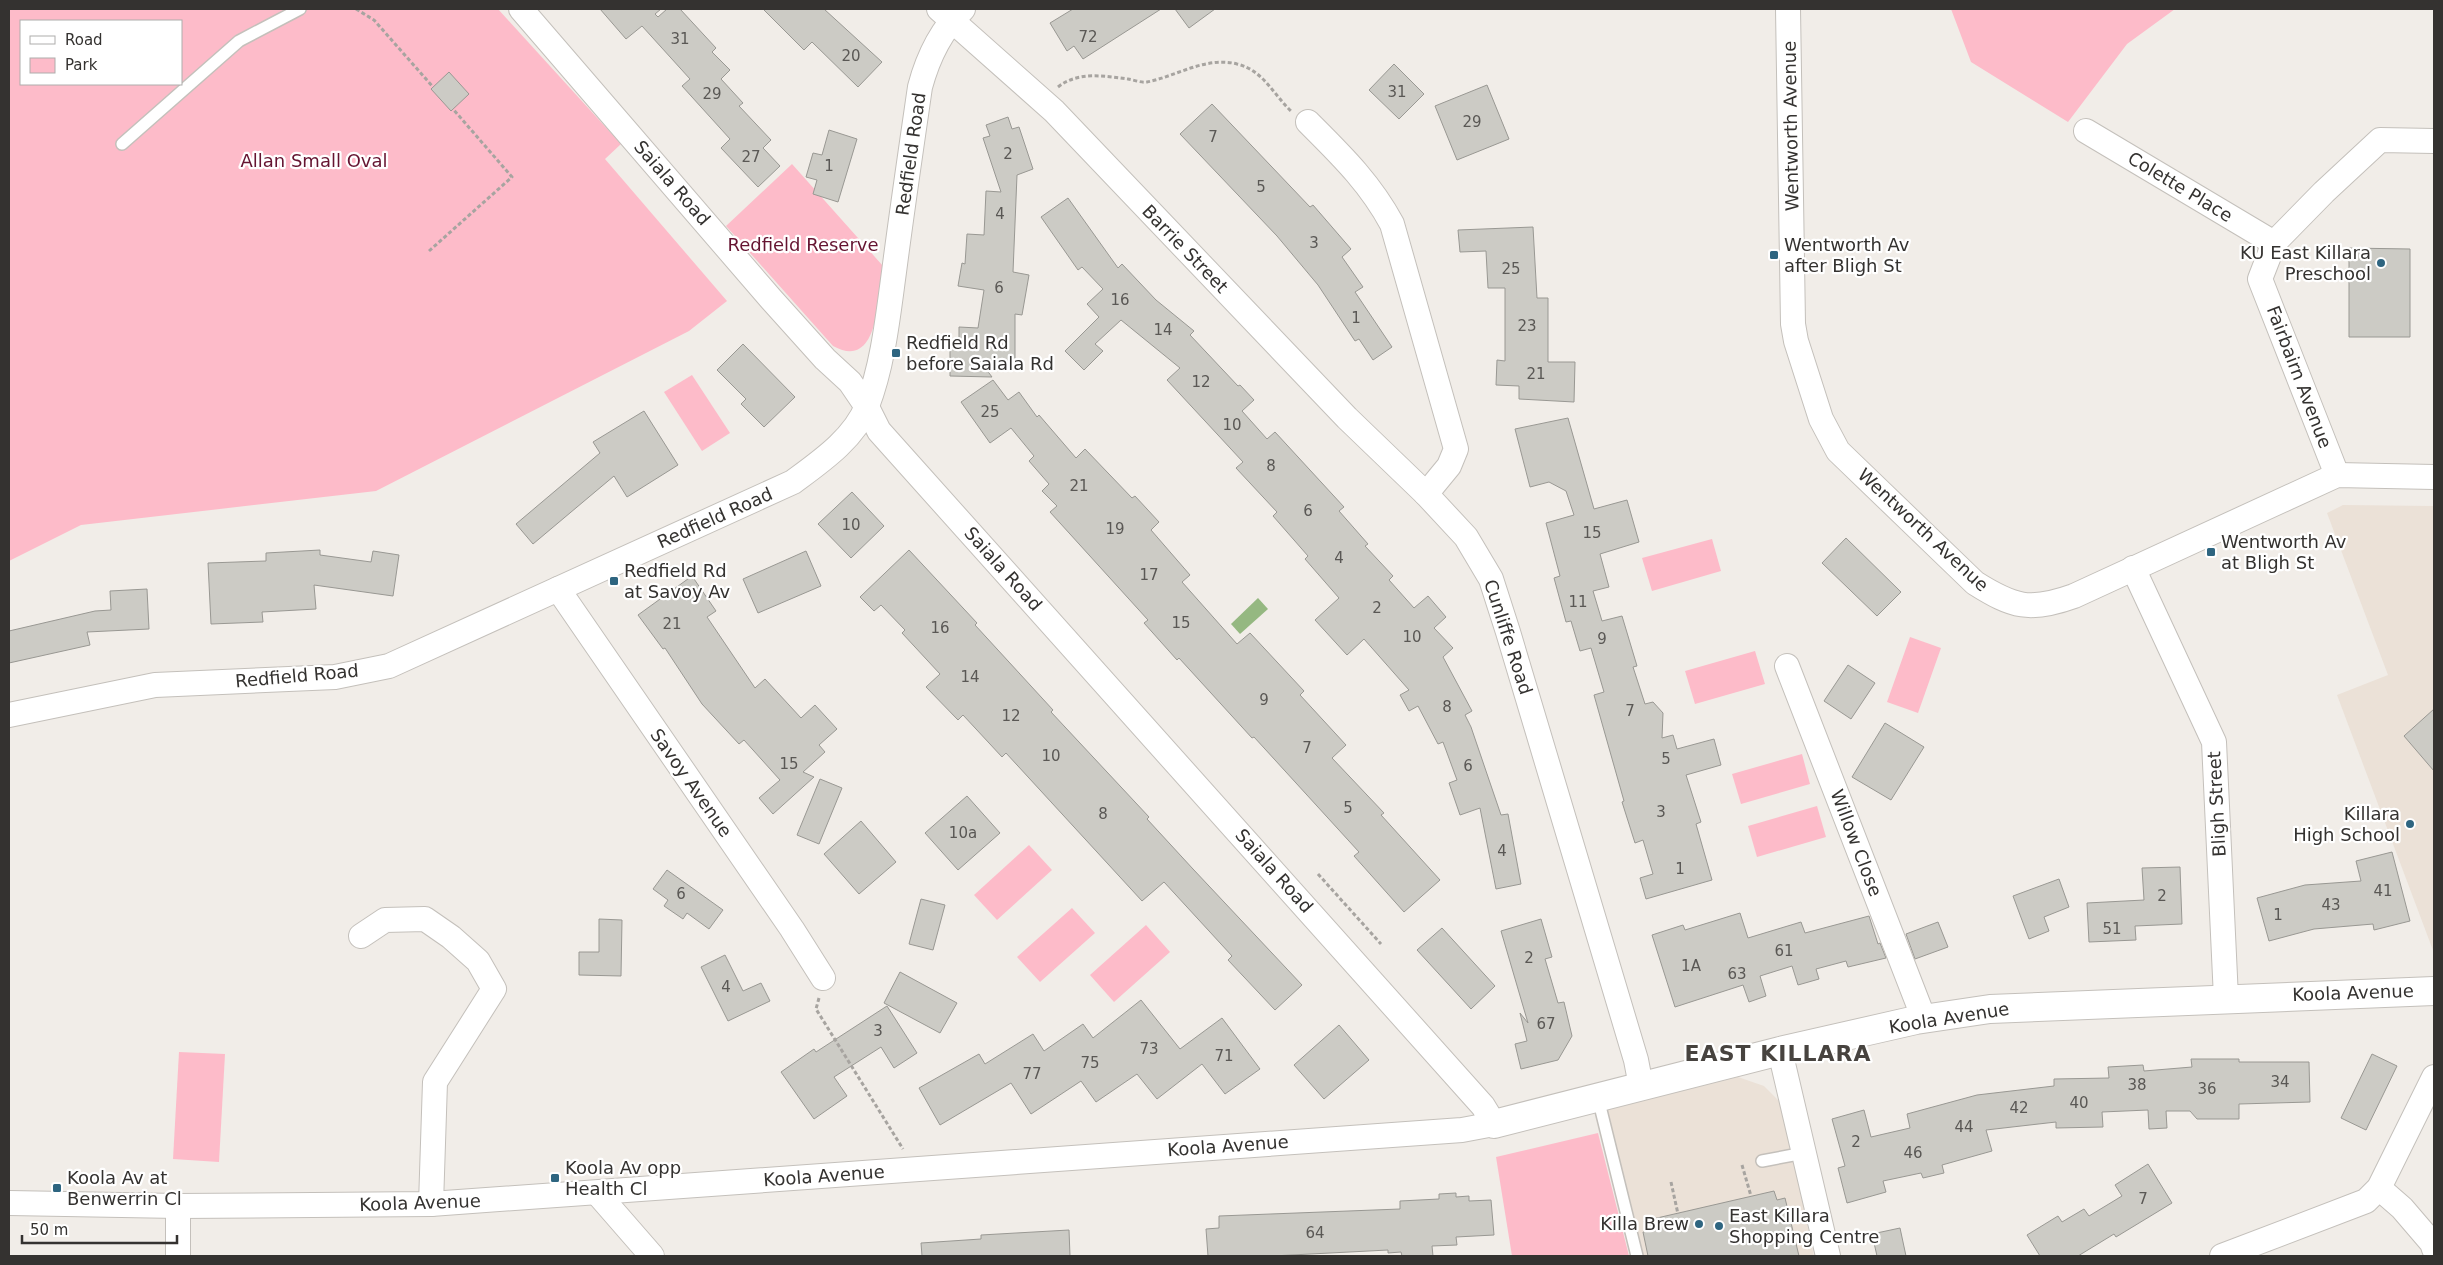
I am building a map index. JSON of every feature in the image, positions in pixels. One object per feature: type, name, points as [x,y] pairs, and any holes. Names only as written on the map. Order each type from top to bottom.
[{"type":"street","name":"Saiala Road","points":[[521,9],[771,298],[825,359],[850,382],[867,407],[879,431],[1483,1106],[1494,1124]]},
{"type":"street","name":"Wentworth Avenue","points":[[1788,9],[1793,324],[1796,341],[1821,419],[1838,451],[1974,583],[1996,597],[2022,605],[2048,605],[2074,596],[2337,475],[2434,477]]},
{"type":"street","name":"Redfield Road","points":[[9,715],[155,685],[335,677],[389,666],[794,482],[834,450],[850,433],[867,407],[880,359],[888,314],[920,87],[927,61],[951,13]]},
{"type":"street","name":"Barrie Street","points":[[951,13],[1054,111],[1346,418],[1426,494]]},
{"type":"street","points":[[1299,116],[1359,173],[1378,198],[1392,224],[1456,449],[1449,466],[1426,494]]},
{"type":"street","name":"Colette Place","points":[[2086,131],[2274,244]]},
{"type":"street","name":"Fairbairn Avenue","points":[[2337,475],[2260,279],[2274,244],[2324,192],[2380,140],[2434,141]]},
{"type":"street","name":"Cunliffe Road","points":[[1426,494],[1466,537],[1491,579],[1630,1041],[1641,1086]]},
{"type":"street","name":"Bligh Street","points":[[2133,568],[2214,742],[2226,998]]},
{"type":"street","name":"Savoy Avenue","points":[[558,589],[823,978]]},
{"type":"street","name":"Willow Close","points":[[1787,666],[1924,1019]]},
{"type":"street","points":[[361,936],[385,920],[425,919],[451,937],[478,961],[494,989],[435,1082],[431,1204]]},
{"type":"street","name":"Koola Avenue","points":[[9,1203],[178,1206],[431,1204],[598,1194],[915,1169],[1462,1130],[1494,1124],[1780,1052],[1924,1019],[1990,1009],[2434,991]]},
{"type":"street","points":[[1780,1052],[1828,1256]]},
{"type":"street","points":[[2222,1256],[2366,1201],[2379,1188],[2434,1077]]},
{"type":"street","points":[[2379,1188],[2402,1208],[2432,1243],[2434,1249]]},
{"type":"street","points":[[598,1194],[652,1256]]},
{"type":"street","points":[[178,1206],[178,1256]]},
{"type":"lane","points":[[122,144],[239,41],[300,9]]},
{"type":"lane","points":[[1598,1097],[1637,1256]]},
{"type":"lane","points":[[1762,1161],[1804,1154]]},
{"type":"path","points":[[356,9],[374,20],[433,87]]},
{"type":"path","points":[[1057,88],[1068,80],[1082,77],[1103,75],[1146,82],[1208,63],[1236,63],[1253,69],[1299,116]]},
{"type":"path","points":[[428,250],[512,176],[452,109]]},
{"type":"path","points":[[1318,874],[1381,944]]},
{"type":"path","points":[[823,978],[816,1009],[915,1169]]},
{"type":"path","points":[[1742,1165],[1751,1196]]},
{"type":"path","points":[[1671,1182],[1678,1214]]},
{"type":"shaded area","name":"Killara High School","points":[[2343,505],[2434,506],[2434,953],[2337,695],[2388,675],[2327,513]]},
{"type":"shaded area","points":[[1258,598],[1268,609],[1240,634],[1231,624]]},
{"type":"shaded area","points":[[1738,1077],[1764,1086],[1781,1103],[1814,1256],[1643,1256],[1605,1110]]},
{"type":"green space","name":"Allan Small Oval","points":[[9,9],[498,9],[621,144],[605,159],[727,301],[689,331],[376,491],[81,525],[9,561]]},
{"type":"green space","points":[[1951,9],[2175,9],[2127,44],[2068,122],[1971,62]]},
{"type":"green space","name":"Redfield Reserve","points":[[792,164],[883,266],[874,326],[868,339],[860,348],[848,351],[833,346],[726,226]]},
{"type":"green space","points":[[692,375],[730,433],[702,451],[664,392]]},
{"type":"green space","points":[[1712,539],[1721,571],[1652,591],[1642,558]]},
{"type":"green space","points":[[1910,637],[1941,648],[1918,713],[1887,702]]},
{"type":"green space","points":[[1755,651],[1765,684],[1695,704],[1685,671]]},
{"type":"green space","points":[[1802,754],[1810,784],[1741,804],[1732,774]]},
{"type":"green space","points":[[1817,806],[1826,837],[1757,857],[1748,826]]},
{"type":"green space","points":[[1029,845],[1052,870],[997,920],[974,895]]},
{"type":"green space","points":[[1072,908],[1095,933],[1040,982],[1017,957]]},
{"type":"green space","points":[[1146,925],[1170,952],[1114,1002],[1090,975]]},
{"type":"green space","points":[[179,1052],[225,1054],[219,1162],[173,1159]]},
{"type":"green space","points":[[1598,1133],[1629,1256],[1512,1256],[1496,1157]]},
{"type":"building","points":[[600,9],[661,9],[655,14],[658,17],[667,9],[680,9],[716,48],[712,52],[730,70],[721,79],[743,103],[739,106],[771,140],[763,148],[780,166],[758,187],[721,148],[730,139],[682,86],[690,79],[642,26],[626,39]]},
{"type":"building","points":[[763,9],[824,9],[882,62],[858,87],[812,42],[804,50]]},
{"type":"building","points":[[1073,9],[1161,9],[1083,59],[1074,46],[1067,51],[1050,23]]},
{"type":"building","points":[[1175,9],[1215,9],[1189,28]]},
{"type":"building","points":[[1394,64],[1424,94],[1399,119],[1369,90]]},
{"type":"building","points":[[449,72],[469,94],[451,111],[431,89]]},
{"type":"building","points":[[1487,85],[1509,139],[1457,160],[1435,106]]},
{"type":"building","points":[[1212,104],[1310,207],[1313,205],[1351,249],[1342,257],[1363,287],[1355,292],[1392,347],[1373,360],[1359,339],[1355,341],[1318,285],[1277,236],[1180,134]]},
{"type":"building","points":[[1008,117],[1012,129],[1019,127],[1033,169],[1017,175],[1013,272],[1029,275],[1022,315],[1015,314],[1015,362],[980,361],[992,377],[950,376],[950,340],[959,341],[959,327],[978,328],[984,290],[958,286],[962,263],[965,264],[967,234],[984,235],[986,191],[1001,192],[983,138],[990,136],[986,125]]},
{"type":"building","points":[[829,130],[857,139],[838,202],[813,194],[817,180],[806,177],[813,153],[822,155]]},
{"type":"building","points":[[1068,198],[1118,268],[1122,264],[1156,300],[1194,331],[1190,335],[1238,386],[1240,385],[1254,400],[1242,411],[1267,439],[1275,432],[1344,507],[1339,511],[1368,544],[1365,546],[1393,576],[1389,580],[1414,608],[1428,596],[1446,617],[1434,628],[1453,648],[1443,657],[1472,711],[1465,715],[1471,727],[1501,815],[1508,814],[1521,884],[1496,889],[1480,808],[1460,815],[1449,783],[1457,780],[1443,742],[1438,744],[1418,706],[1409,711],[1400,695],[1409,690],[1364,639],[1347,655],[1315,620],[1339,598],[1305,559],[1308,556],[1273,516],[1277,512],[1236,468],[1243,462],[1167,380],[1180,368],[1121,320],[1095,344],[1103,351],[1084,370],[1065,351],[1099,317],[1087,304],[1103,289],[1082,267],[1078,270],[1041,217]]},
{"type":"building","points":[[1533,227],[1537,298],[1548,298],[1548,362],[1575,362],[1574,402],[1519,399],[1519,386],[1496,385],[1497,360],[1505,361],[1505,288],[1488,288],[1486,251],[1460,252],[1458,230]]},
{"type":"building","points":[[2349,248],[2410,249],[2410,337],[2349,337]]},
{"type":"building","points":[[743,344],[795,397],[764,427],[741,404],[746,399],[717,370]]},
{"type":"building","points":[[993,380],[1008,400],[1019,392],[1037,417],[1039,415],[1076,458],[1085,449],[1132,498],[1135,496],[1159,522],[1151,530],[1190,575],[1182,582],[1237,644],[1250,633],[1304,691],[1300,695],[1346,745],[1332,758],[1384,813],[1381,815],[1440,880],[1404,912],[1354,856],[1359,852],[1254,737],[1252,738],[1179,658],[1177,660],[1144,623],[1148,620],[1050,512],[1057,506],[1042,491],[1049,484],[1029,461],[1034,456],[1011,428],[990,443],[961,402]]},
{"type":"building","points":[[644,411],[678,465],[627,497],[614,476],[533,544],[516,524],[600,453],[593,442]]},
{"type":"building","points":[[1568,418],[1594,509],[1627,500],[1639,542],[1600,554],[1609,587],[1593,591],[1602,621],[1622,616],[1637,666],[1633,667],[1645,704],[1653,702],[1663,713],[1662,738],[1673,735],[1677,749],[1714,739],[1721,765],[1686,775],[1701,822],[1696,824],[1712,880],[1646,899],[1640,878],[1653,874],[1643,840],[1635,843],[1622,802],[1624,801],[1594,695],[1604,692],[1591,648],[1580,651],[1571,621],[1566,622],[1554,578],[1560,576],[1546,523],[1574,515],[1566,491],[1549,482],[1530,487],[1515,429]]},
{"type":"building","points":[[852,492],[884,526],[851,558],[818,524]]},
{"type":"building","points":[[1846,538],[1901,592],[1877,616],[1822,563]]},
{"type":"building","points":[[320,550],[320,555],[371,562],[373,551],[399,555],[393,596],[314,585],[316,609],[262,612],[263,622],[211,624],[208,563],[266,561],[266,553]]},
{"type":"building","points":[[909,550],[977,623],[975,625],[1053,710],[1051,712],[1149,817],[1147,819],[1302,985],[1275,1010],[1228,960],[1232,956],[1164,882],[1142,901],[1006,753],[1002,757],[963,715],[958,720],[926,687],[940,674],[902,633],[905,630],[881,605],[874,611],[860,597]]},
{"type":"building","points":[[806,551],[821,586],[758,613],[743,579]]},
{"type":"building","points":[[692,576],[716,611],[707,617],[755,688],[765,679],[801,718],[815,705],[837,729],[819,745],[825,752],[803,772],[814,777],[773,814],[759,798],[780,780],[744,740],[739,744],[702,704],[665,648],[663,649],[638,615]]},
{"type":"building","points":[[147,589],[149,629],[87,632],[90,645],[9,663],[9,631],[95,611],[111,610],[110,591]]},
{"type":"building","points":[[1848,665],[1875,683],[1851,719],[1824,701]]},
{"type":"building","points":[[2434,709],[2434,771],[2404,736]]},
{"type":"building","points":[[1885,723],[1924,747],[1891,800],[1852,777]]},
{"type":"building","points":[[820,779],[842,788],[819,844],[797,835]]},
{"type":"building","points":[[967,796],[1000,833],[958,870],[925,833]]},
{"type":"building","points":[[861,821],[896,862],[859,894],[824,854]]},
{"type":"building","points":[[2392,852],[2410,921],[2374,930],[2373,924],[2314,929],[2269,941],[2257,898],[2305,885],[2361,881],[2356,861]]},
{"type":"building","points":[[2180,867],[2182,924],[2135,926],[2136,940],[2089,942],[2087,903],[2144,900],[2142,868]]},
{"type":"building","points":[[667,870],[723,910],[709,929],[687,913],[683,919],[664,906],[668,900],[653,889]]},
{"type":"building","points":[[2059,879],[2069,907],[2044,917],[2049,931],[2029,939],[2013,896]]},
{"type":"building","points":[[921,899],[945,905],[933,950],[909,944]]},
{"type":"building","points":[[1740,913],[1748,938],[1801,922],[1805,933],[1869,916],[1878,944],[1880,943],[1886,958],[1848,967],[1846,961],[1816,969],[1819,979],[1798,985],[1792,966],[1760,976],[1766,996],[1749,1002],[1743,985],[1675,1007],[1652,935],[1683,925],[1685,930]]},
{"type":"building","points":[[599,919],[622,920],[621,976],[579,975],[579,952],[599,952]]},
{"type":"building","points":[[1541,919],[1552,957],[1545,959],[1558,1003],[1564,1002],[1572,1036],[1558,1060],[1521,1069],[1515,1044],[1527,1041],[1520,1013],[1528,1023],[1501,931]]},
{"type":"building","points":[[1938,922],[1948,947],[1915,959],[1906,934]]},
{"type":"building","points":[[1442,928],[1495,986],[1471,1009],[1417,950]]},
{"type":"building","points":[[725,955],[743,991],[761,983],[770,1001],[728,1021],[701,967]]},
{"type":"building","points":[[900,972],[957,1003],[940,1033],[884,1003]]},
{"type":"building","points":[[1141,1000],[1180,1049],[1222,1018],[1260,1069],[1225,1094],[1202,1064],[1157,1099],[1137,1074],[1096,1102],[1081,1081],[1031,1114],[1011,1083],[940,1125],[919,1088],[979,1054],[985,1064],[1033,1034],[1044,1051],[1083,1024],[1093,1038]]},
{"type":"building","points":[[887,1006],[917,1053],[894,1068],[881,1047],[834,1077],[847,1096],[814,1119],[781,1072],[814,1049],[816,1052]]},
{"type":"building","points":[[1339,1025],[1369,1060],[1324,1099],[1294,1065]]},
{"type":"building","points":[[2372,1054],[2397,1066],[2366,1130],[2341,1118]]},
{"type":"building","points":[[2191,1059],[2239,1059],[2239,1062],[2309,1062],[2310,1102],[2239,1104],[2239,1119],[2197,1119],[2190,1111],[2166,1111],[2167,1128],[2149,1129],[2148,1110],[2102,1112],[2103,1127],[2056,1128],[2056,1122],[1986,1130],[1992,1151],[1942,1165],[1944,1173],[1923,1178],[1921,1173],[1883,1181],[1886,1192],[1847,1203],[1838,1168],[1845,1166],[1832,1119],[1864,1110],[1871,1137],[1910,1128],[1907,1114],[1977,1095],[2054,1086],[2054,1079],[2109,1078],[2108,1067],[2143,1065],[2144,1071],[2192,1067]]},
{"type":"building","points":[[2148,1164],[2172,1203],[2116,1237],[2114,1234],[2078,1256],[2040,1256],[2027,1235],[2058,1216],[2062,1222],[2084,1209],[2089,1216],[2122,1196],[2115,1185]]},
{"type":"building","name":"East Killara Shopping Centre","points":[[1774,1191],[1777,1200],[1785,1198],[1799,1256],[1648,1256],[1643,1232],[1647,1231],[1644,1221]]},
{"type":"building","points":[[1456,1193],[1456,1197],[1469,1196],[1469,1201],[1491,1200],[1494,1235],[1456,1237],[1457,1245],[1432,1246],[1433,1256],[1402,1256],[1401,1252],[1388,1253],[1388,1250],[1272,1256],[1208,1256],[1206,1229],[1219,1228],[1219,1216],[1400,1209],[1400,1201],[1439,1199],[1439,1194]]},
{"type":"building","points":[[1900,1228],[1906,1256],[1877,1256],[1872,1234]]},
{"type":"building","points":[[1069,1230],[1070,1256],[922,1256],[921,1243],[981,1239],[981,1235]]},
{"type":"place","name":"Wentworth Av after Bligh St","points":[[1774,255]]},
{"type":"place","name":"KU East Killara Preschool","points":[[2381,263]]},
{"type":"place","name":"Redfield Rd before Saiala Rd","points":[[896,353]]},
{"type":"place","name":"Wentworth Av at Bligh St","points":[[2211,552]]},
{"type":"place","name":"Redfield Rd at Savoy Av","points":[[614,581]]},
{"type":"place","name":"Killara High School","points":[[2410,824]]},
{"type":"place","name":"Koola Av opp Health Cl","points":[[555,1178]]},
{"type":"place","name":"Koola Av at Benwerrin Cl","points":[[57,1188]]},
{"type":"place","name":"Killa Brew","points":[[1699,1224]]},
{"type":"place","name":"East Killara Shopping Centre","points":[[1719,1226]]},
{"type":"district","name":"EAST KILLARA","points":[[1778,1053]]}]
